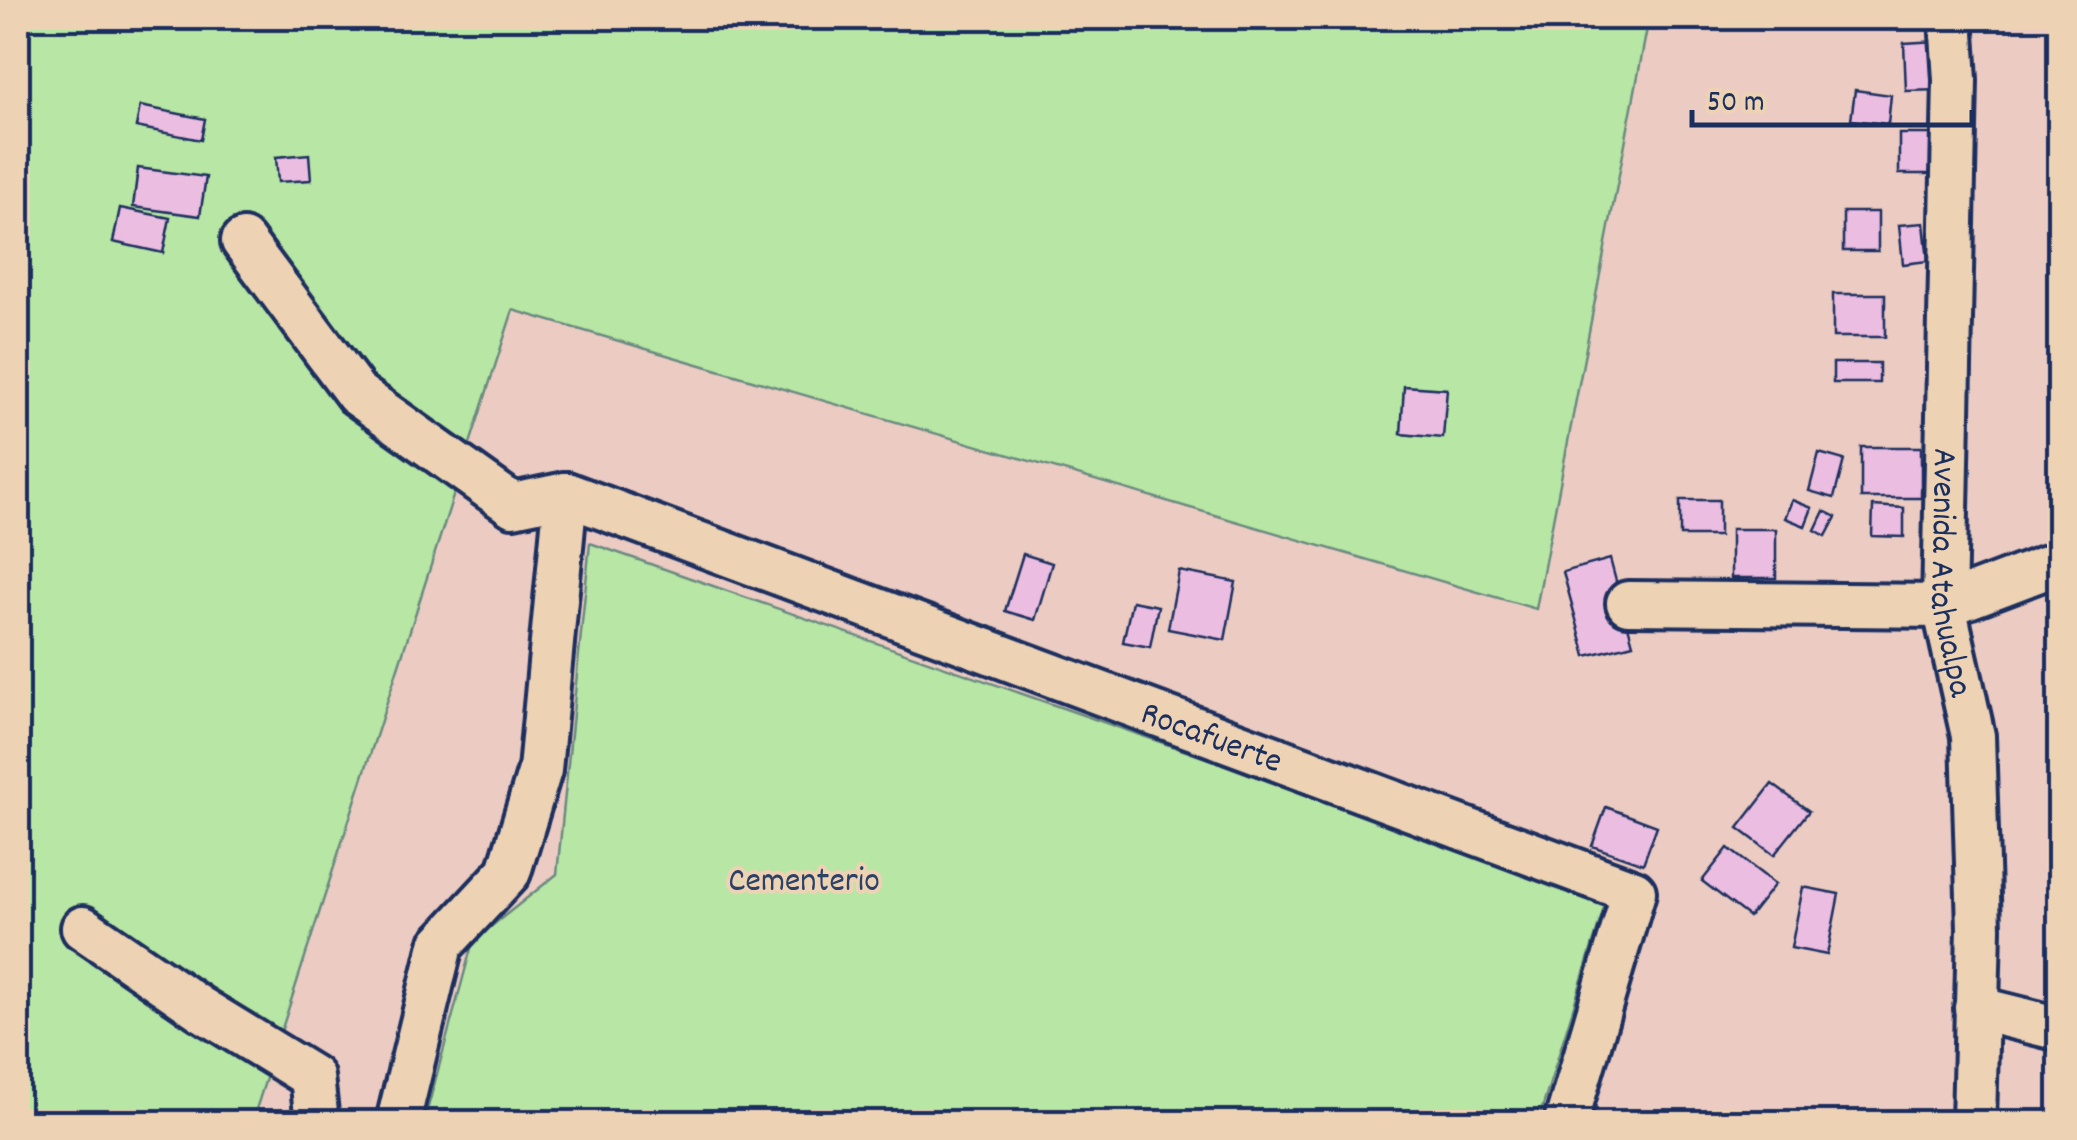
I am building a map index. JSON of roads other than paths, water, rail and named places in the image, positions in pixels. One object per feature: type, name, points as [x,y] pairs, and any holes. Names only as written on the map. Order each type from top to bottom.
[{"type":"street","name":"Avenida Atahualpa","points":[[1951,18],[1954,80],[1944,606],[1973,736],[1979,928],[1974,1122]]},
{"type":"street","points":[[243,242],[357,394],[513,505],[566,494],[540,770],[510,872],[441,945],[398,1122]]},
{"type":"street","name":"Rocafuerte","points":[[566,494],[1634,892],[1566,1122]]},
{"type":"street","points":[[1628,603],[1944,606],[2060,562]]},
{"type":"street","points":[[83,928],[201,1009],[312,1077],[316,1122]]},
{"type":"street","points":[[1976,1008],[2060,1029]]},
{"type":"park label","name":"Cementerio","points":[[804,878]]}]
